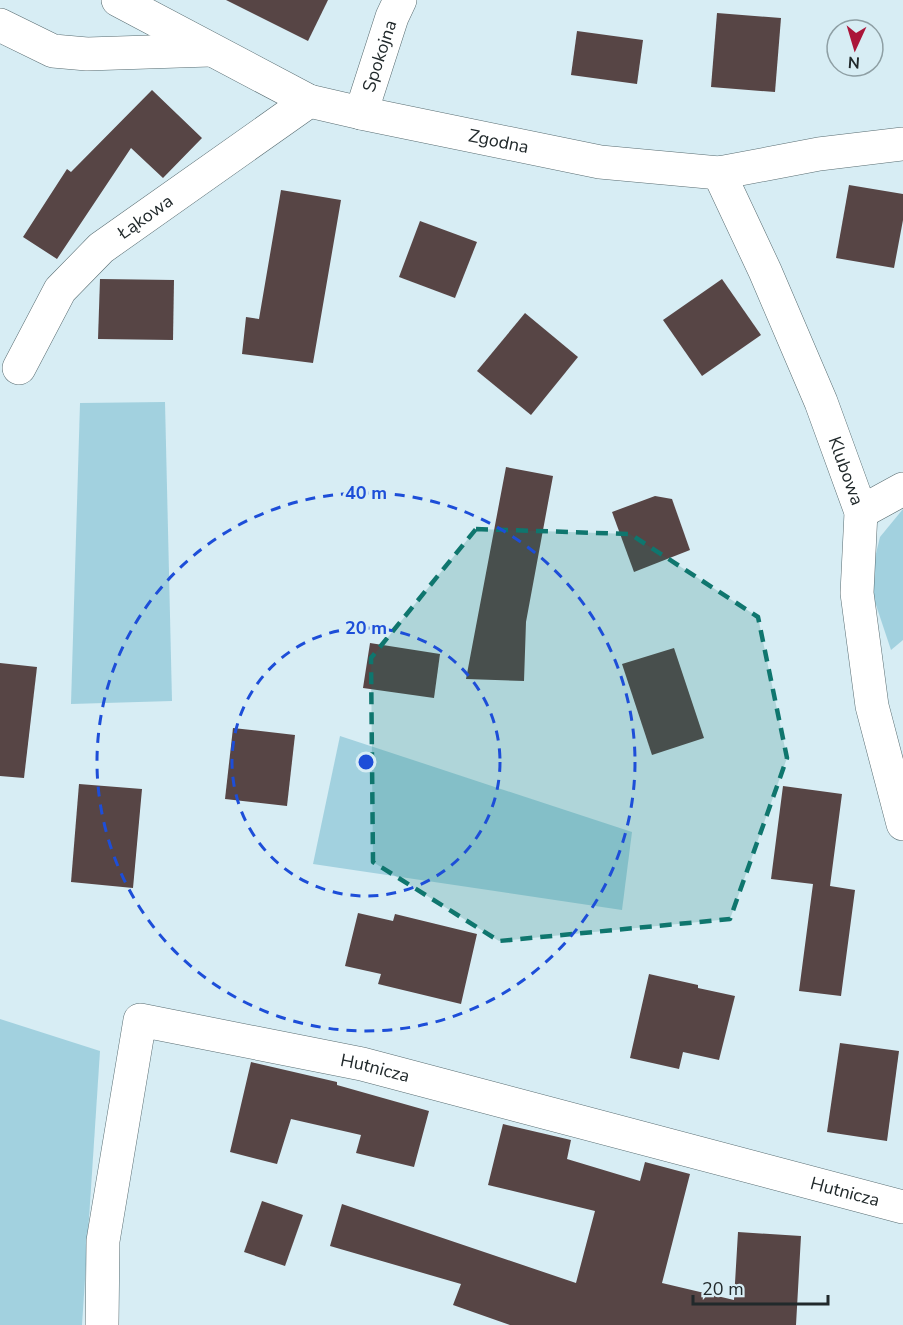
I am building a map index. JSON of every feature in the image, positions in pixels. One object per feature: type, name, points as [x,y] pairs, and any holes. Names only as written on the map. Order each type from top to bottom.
[{"type":"street","name":"Zgodna","points":[[118,0],[309,101],[600,162],[719,173],[819,154],[903,144]]},
{"type":"street","name":"Spokojna","points":[[361,113],[392,17],[400,0]]},
{"type":"street","points":[[0,25],[53,51],[87,54],[212,50]]},
{"type":"street","name":"Łąkowa","points":[[19,368],[60,290],[101,248],[309,101]]},
{"type":"street","name":"Klubowa","points":[[719,173],[765,271],[821,402],[861,512],[857,593],[872,706],[903,824]]},
{"type":"street","points":[[861,512],[903,489]]},
{"type":"street","name":"Hutnicza","points":[[102,1325],[103,1241],[140,1020],[362,1064],[903,1207]]},
{"type":"highlighted area","points":[[476,529],[630,534],[758,617],[787,758],[730,919],[499,941],[373,862],[371,658]]},
{"type":"shaded area","points":[[165,402],[172,701],[71,704],[80,403]]},
{"type":"shaded area","points":[[903,509],[903,640],[891,650],[874,599],[871,574],[880,537]]},
{"type":"shaded area","points":[[340,736],[632,832],[622,910],[313,864]]},
{"type":"shaded area","points":[[0,1019],[100,1051],[82,1325],[0,1325]]},
{"type":"building","points":[[226,0],[328,0],[308,41]]},
{"type":"building","points":[[717,13],[781,18],[775,92],[711,87]]},
{"type":"building","points":[[577,31],[643,40],[637,84],[571,75]]},
{"type":"building","points":[[152,90],[202,138],[163,178],[131,148],[57,259],[23,237],[67,169],[71,172]]},
{"type":"building","points":[[849,185],[903,194],[903,220],[894,268],[836,258]]},
{"type":"building","points":[[281,190],[341,200],[313,363],[242,354],[246,317],[259,319]]},
{"type":"building","points":[[420,221],[477,242],[455,298],[399,277]]},
{"type":"building","points":[[100,279],[174,280],[173,340],[98,339]]},
{"type":"building","points":[[722,279],[761,335],[702,376],[663,320]]},
{"type":"building","points":[[525,313],[578,357],[531,415],[477,371]]},
{"type":"building","points":[[506,467],[553,476],[526,622],[524,681],[466,679]]},
{"type":"building","points":[[655,496],[672,499],[690,550],[634,572],[612,512]]},
{"type":"building","points":[[370,643],[440,654],[434,698],[363,688]]},
{"type":"building","points":[[674,648],[704,738],[652,755],[622,664]]},
{"type":"building","points":[[0,663],[37,667],[24,778],[0,776]]},
{"type":"building","points":[[233,728],[295,735],[287,806],[225,799]]},
{"type":"building","points":[[79,784],[142,789],[133,888],[71,882]]},
{"type":"building","points":[[783,786],[842,794],[830,886],[855,890],[841,996],[799,991],[813,884],[771,879]]},
{"type":"building","points":[[358,913],[393,921],[395,914],[477,934],[461,1004],[378,984],[381,974],[345,966]]},
{"type":"building","points":[[649,974],[735,996],[719,1060],[683,1052],[679,1069],[630,1058]]},
{"type":"building","points":[[840,1043],[899,1051],[887,1141],[827,1132]]},
{"type":"building","points":[[251,1062],[337,1082],[337,1085],[429,1111],[414,1167],[356,1153],[361,1135],[291,1119],[277,1164],[230,1152]]},
{"type":"building","points":[[503,1124],[571,1140],[567,1159],[640,1181],[645,1162],[690,1174],[662,1283],[734,1300],[738,1232],[801,1236],[796,1325],[510,1325],[453,1305],[461,1284],[330,1246],[342,1204],[576,1283],[595,1211],[488,1185]]},
{"type":"building","points":[[262,1201],[303,1215],[285,1266],[244,1252]]}]
